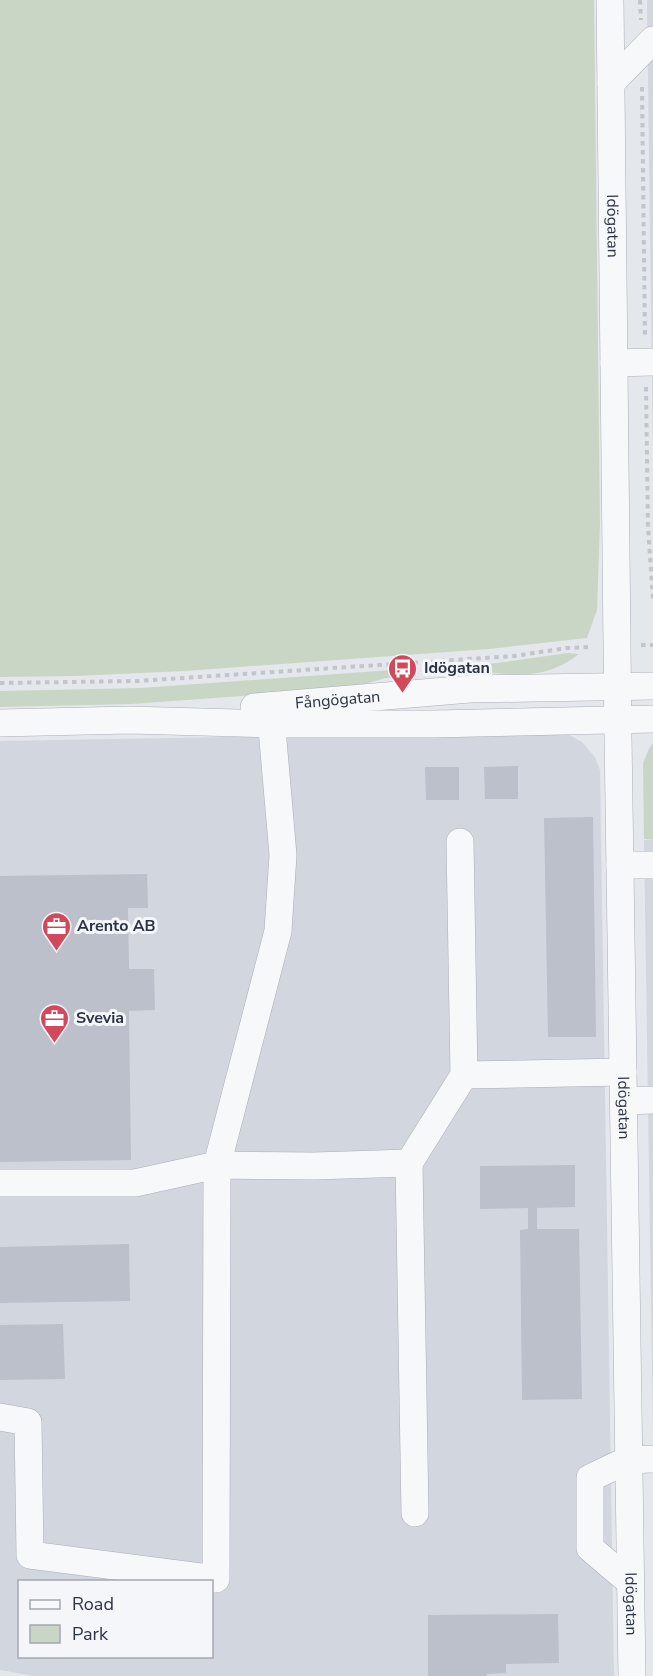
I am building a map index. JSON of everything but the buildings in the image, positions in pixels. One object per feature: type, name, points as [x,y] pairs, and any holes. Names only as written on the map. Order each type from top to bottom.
[{"type":"street","name":"Idögatan","points":[[610,0],[623,1072],[640,1459],[630,1582],[632,1676]]},
{"type":"street","points":[[611,83],[647,32]]},
{"type":"street","points":[[614,363],[648,364]]},
{"type":"street","name":"Fångögatan","points":[[270,715],[470,689],[653,686]]},
{"type":"street","points":[[0,1418],[28,1422],[30,1555],[216,1579],[217,1166],[278,931],[283,855],[270,715]]},
{"type":"street","name":"Fångögatan","points":[[0,723],[270,715],[435,724],[653,720]]},
{"type":"street","points":[[415,1514],[409,1163],[464,1075],[460,842]]},
{"type":"street","points":[[620,865],[653,865]]},
{"type":"street","points":[[464,1075],[623,1072]]},
{"type":"street","points":[[624,1101],[653,1100]]},
{"type":"street","points":[[0,1183],[135,1183],[217,1166],[409,1163]]},
{"type":"street","points":[[630,1582],[590,1548],[590,1478],[640,1459]]},
{"type":"path","points":[[640,0],[647,32]]},
{"type":"path","points":[[642,84],[649,536],[653,599]]},
{"type":"path","points":[[0,683],[138,681],[514,656],[567,648],[653,645]]},
{"type":"shaded area","points":[[647,0],[653,0],[653,458]]},
{"type":"shaded area","points":[[562,731],[582,742],[595,757],[600,770],[614,1676],[34,1676],[0,1670],[0,741]]},
{"type":"shaded area","points":[[653,839],[653,1430],[644,840]]},
{"type":"green space","points":[[0,0],[594,0],[600,523],[597,610],[587,638],[489,649],[185,671],[0,677]]},
{"type":"green space","points":[[568,653],[579,654],[565,663],[538,673],[467,672],[467,665]]},
{"type":"green space","points":[[392,670],[393,678],[358,686],[324,690],[131,704],[0,707],[0,691],[141,688]]},
{"type":"green space","points":[[653,743],[653,839],[644,839],[643,763]]},
{"type":"place","name":"Idögatan","points":[[403,694]]},
{"type":"place","name":"Arento AB","points":[[56,952]]},
{"type":"place","name":"Svevia","points":[[55,1044]]}]
